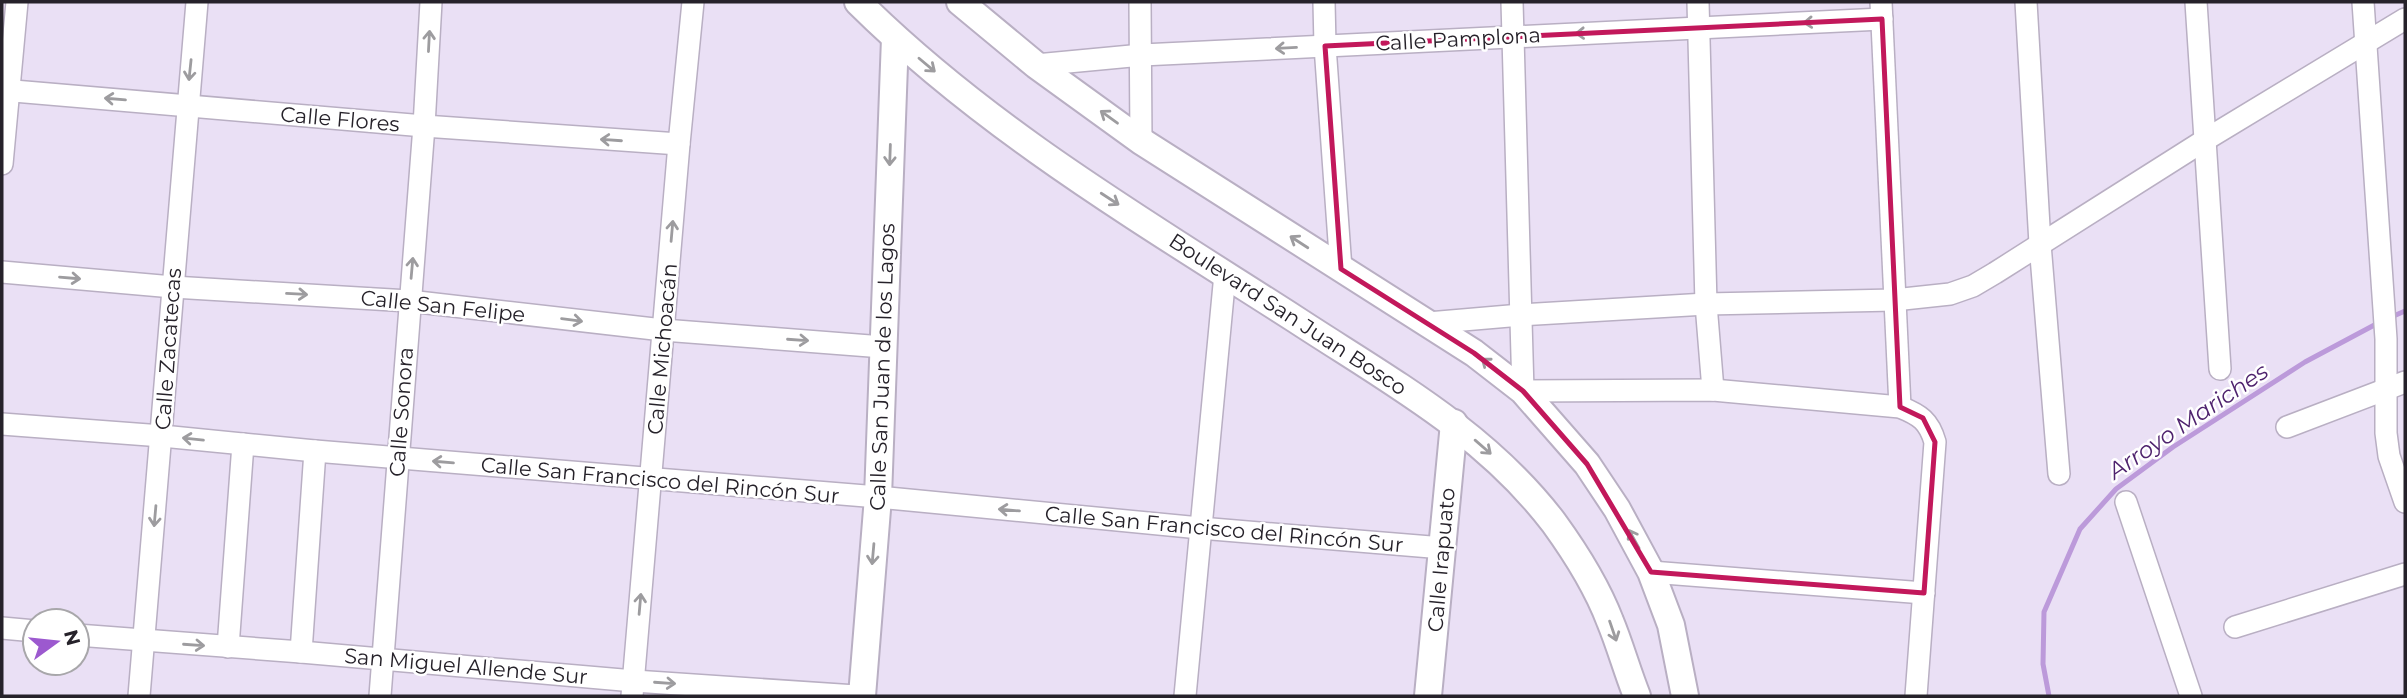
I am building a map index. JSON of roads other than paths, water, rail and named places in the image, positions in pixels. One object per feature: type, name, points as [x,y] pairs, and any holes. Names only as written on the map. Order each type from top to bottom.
[{"type":"street","points":[[2,164],[5,90],[18,2]]},
{"type":"street","name":"Calle Zacatecas","points":[[139,696],[197,2]]},
{"type":"street","name":"Calle Sonora","points":[[380,696],[424,126],[431,2]]},
{"type":"street","name":"Calle Michoacán","points":[[633,688],[693,2]]},
{"type":"street","name":"Boulevard San Juan Bosco","points":[[858,2],[895,38],[1057,165],[1454,424],[1486,449],[1553,523],[1581,566],[1609,618],[1637,696]]},
{"type":"street","points":[[960,2],[1035,65],[1141,141],[1474,353],[1523,391],[1587,464],[1617,509],[1651,572],[1671,625],[1685,696]]},
{"type":"street","points":[[1140,2],[1141,141]]},
{"type":"street","points":[[1324,2],[1341,269]]},
{"type":"street","points":[[1512,2],[1523,391]]},
{"type":"street","points":[[1698,2],[1706,304],[1713,390]]},
{"type":"street","points":[[2026,2],[2040,244],[2059,474]]},
{"type":"street","points":[[2196,2],[2220,369]]},
{"type":"street","points":[[2363,2],[2385,336],[2395,385],[2386,433],[2389,456],[2405,502]]},
{"type":"street","points":[[1881,10],[1900,407]]},
{"type":"street","name":"Calle Pamplona","points":[[1035,65],[1142,55],[1699,28],[1881,10]]},
{"type":"street","points":[[1428,323],[1706,304],[1894,300],[1951,294],[1973,286],[2205,140],[2405,19]]},
{"type":"street","name":"Calle San Juan de los Lagos","points":[[862,696],[878,498],[895,38]]},
{"type":"street","name":"Calle Flores","points":[[5,90],[424,126],[679,144]]},
{"type":"street","name":"Calle San Felipe","points":[[2,272],[173,287],[409,301],[663,330],[883,347]]},
{"type":"street","points":[[1185,696],[1225,274]]},
{"type":"street","points":[[2287,427],[2395,385]]},
{"type":"street","points":[[1523,391],[1713,390],[1900,407],[1923,418],[1935,442],[1916,696]]},
{"type":"street","name":"Calle San Francisco del Rincón Sur","points":[[2,424],[1443,548]]},
{"type":"street","name":"Calle Irapuato","points":[[1428,696],[1454,424]]},
{"type":"street","points":[[228,647],[243,444]]},
{"type":"street","points":[[301,652],[315,451]]},
{"type":"street","points":[[2126,502],[2191,696]]},
{"type":"street","points":[[1651,572],[1924,593]]},
{"type":"street","points":[[2235,627],[2405,574]]},
{"type":"street","points":[[2,628],[21,630]]},
{"type":"street","name":"San Miguel Allende Sur","points":[[91,636],[383,659],[633,688],[856,696]]},
{"type":"waterway","name":"Arroyo Mariches","points":[[2389,318],[2405,311]]},
{"type":"waterway","name":"Arroyo Mariches","points":[[2049,696],[2043,664],[2044,612],[2080,529],[2116,489],[2173,447],[2305,362],[2380,322]]}]
